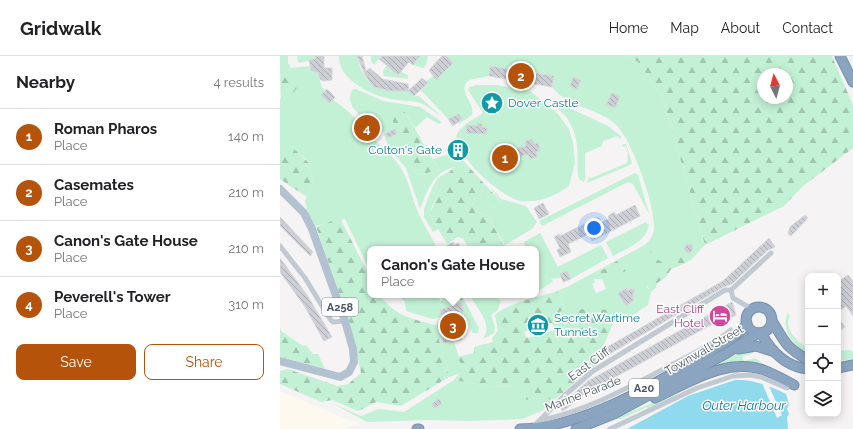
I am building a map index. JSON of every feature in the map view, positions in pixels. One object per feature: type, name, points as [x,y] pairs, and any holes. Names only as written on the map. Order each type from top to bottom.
[{"type":"highway","points":[[840,56],[853,82]]},
{"type":"highway","points":[[773,352],[759,333],[750,329],[747,323],[748,313],[752,309],[760,307],[767,310],[780,336],[791,350],[805,358]]},
{"type":"highway","points":[[759,333],[768,330],[772,321]]},
{"type":"highway","name":"Townwall Street","points":[[520,429],[571,420],[616,403],[721,341],[737,335],[747,323]]},
{"type":"highway","name":"Townwall Street","points":[[576,429],[614,414],[727,353],[759,333]]},
{"type":"highway","points":[[727,353],[746,347],[756,346],[773,352],[789,363],[805,368]]},
{"type":"highway","points":[[841,367],[853,365]]},
{"type":"highway","points":[[614,414],[623,412],[724,368],[755,368],[766,371],[790,387]]},
{"type":"main road","name":"A258","points":[[280,189],[304,213],[312,229],[345,321],[353,349],[354,362],[349,372],[344,376],[336,377],[280,361]]},
{"type":"street","points":[[280,246],[305,278],[330,319],[333,322],[345,321]]},
{"type":"street","points":[[752,309],[733,298],[731,290],[771,253]]},
{"type":"street","name":"East Cliff","points":[[530,428],[542,420],[565,395],[593,371],[725,290],[731,290]]},
{"type":"street","points":[[721,341],[731,330]]},
{"type":"street","name":"Marine Parade","points":[[542,420],[558,416],[613,395],[698,355]]},
{"type":"street","points":[[610,429],[691,391],[733,376],[750,374],[790,387]]},
{"type":"shaded area","points":[[280,391],[359,424],[341,429],[280,429]]},
{"type":"green space","points":[[280,56],[288,56],[288,63],[291,68],[311,66],[311,69],[319,75],[321,86],[325,91],[321,95],[333,100],[344,108],[363,127],[361,129],[366,134],[368,132],[387,154],[386,151],[394,158],[403,172],[421,219],[436,246],[367,246],[367,265],[345,219],[311,227],[305,201],[313,183],[308,161],[292,147],[280,147],[280,99],[302,79],[288,79],[280,73]]},
{"type":"green space","points":[[297,56],[316,56],[313,60],[298,63]]},
{"type":"green space","points":[[339,56],[357,56],[364,75],[374,86],[381,89],[408,91],[414,96],[419,96],[441,116],[420,103],[391,99],[379,96],[363,89],[343,71]]},
{"type":"green space","points":[[371,56],[381,56],[374,65],[371,61]]},
{"type":"green space","points":[[413,56],[428,56],[426,65],[423,68],[413,65]]},
{"type":"green space","points":[[447,56],[627,56],[638,62],[663,98],[705,245],[691,260],[671,269],[663,279],[646,286],[651,292],[648,305],[632,316],[551,323],[557,313],[565,308],[557,291],[643,246],[653,234],[654,219],[647,189],[641,172],[620,129],[606,117],[565,99],[552,87],[554,76],[490,66],[489,76],[469,80],[465,85],[465,93],[472,107],[472,115],[459,124],[454,116],[448,119],[421,90],[428,84],[426,82],[433,76],[436,79],[443,74],[440,71],[447,69],[453,63]],"holes":[[[594,279],[602,279],[606,289],[596,293],[592,284],[595,283]],[[626,288],[628,291],[631,288],[635,291],[632,296],[634,300],[626,306],[618,294]]]},
{"type":"green space","points":[[627,56],[832,56],[853,105],[853,148],[802,187],[784,206],[705,245],[663,98],[638,62]]},
{"type":"green space","points":[[387,65],[408,75],[408,79],[384,76],[383,71]]},
{"type":"green space","points":[[280,73],[288,79],[303,79],[294,92],[281,99]]},
{"type":"green space","points":[[476,85],[497,85],[530,91],[558,114],[569,129],[573,143],[575,163],[569,186],[558,193],[540,200],[521,201],[503,192],[480,174],[462,152],[457,142],[457,134],[459,131],[483,113],[468,90],[469,87]]},
{"type":"green space","points":[[356,89],[383,101],[420,107],[442,122],[439,124],[427,117],[415,128],[405,112],[413,169],[418,175],[439,170],[433,159],[456,152],[467,165],[448,169],[441,173],[431,184],[420,209],[406,168],[390,150],[379,122],[368,123],[351,104],[350,95],[352,90]]},
{"type":"green space","points":[[550,99],[608,126],[622,137],[619,139],[618,136],[603,141],[602,146],[585,153],[586,176],[584,182],[580,180],[578,176],[577,146],[574,133],[567,118]]},
{"type":"green space","points":[[405,112],[439,170],[418,175],[413,169],[411,160],[391,117]]},
{"type":"green space","points":[[623,144],[626,144],[632,163],[587,183],[589,177],[591,178],[627,163],[628,153],[626,146],[622,147]]},
{"type":"green space","points":[[280,147],[292,147],[308,162],[313,183],[307,197],[280,179]]},
{"type":"green space","points":[[461,165],[467,165],[501,202],[493,207],[480,195],[474,199],[472,205],[475,211],[488,216],[504,246],[467,246],[463,238],[458,237],[447,244],[430,215],[450,172],[452,169]]},
{"type":"green space","points":[[451,170],[432,206],[430,215],[438,229],[433,232],[424,217],[424,209],[433,186],[438,178]]},
{"type":"green space","points":[[635,173],[638,175],[649,214],[633,184],[628,182],[542,226],[539,221]]},
{"type":"green space","points":[[489,186],[501,199],[526,206],[537,222],[532,229],[505,245],[488,216],[475,211],[472,205],[474,199],[480,195],[493,207],[501,202]]},
{"type":"green space","points":[[340,218],[367,271],[367,298],[382,298],[391,308],[404,316],[435,325],[449,377],[401,406],[376,402],[358,411],[332,400],[321,402],[280,384],[280,371],[288,369],[337,386],[348,384],[361,373],[351,327],[316,227]]},
{"type":"green space","points":[[646,222],[649,225],[644,236],[635,244],[613,256],[606,242]]},
{"type":"green space","points":[[540,233],[558,267],[601,245],[608,258],[571,279],[567,271],[560,274],[562,278],[551,279],[553,282],[539,290],[539,246],[525,246],[524,242]]},
{"type":"green space","points":[[684,248],[688,256],[684,259],[686,263],[671,269],[666,277],[657,283],[656,288],[651,292],[645,281],[660,277],[676,262],[672,262],[659,268],[652,266],[649,263],[651,250],[654,252],[653,257],[662,262],[664,258],[673,258],[681,254]]},
{"type":"green space","points":[[626,255],[630,258],[624,268],[626,271],[611,278],[601,278],[598,273]]},
{"type":"green space","points":[[557,291],[565,308],[555,316],[581,309],[619,310],[602,349],[606,356],[553,401],[544,397],[526,400],[519,387],[488,386],[454,380],[463,370],[458,357],[474,353],[474,347],[493,342],[492,338],[498,331],[495,315],[509,306],[531,298],[539,298],[539,296]],"holes":[[[552,323],[555,330],[527,338],[524,332]]]},
{"type":"green space","points":[[402,298],[439,298],[443,308],[440,312],[445,316],[433,319],[406,311],[405,302]]},
{"type":"green space","points":[[443,298],[464,298],[464,300],[456,300],[452,305],[443,308],[441,302]]},
{"type":"green space","points":[[472,298],[497,298],[501,301],[498,310],[491,315],[495,327],[494,333],[483,339],[486,333],[486,328],[483,316]]},
{"type":"green space","points":[[456,300],[464,300],[479,328],[478,333],[472,333],[467,317],[458,312],[452,305]]},
{"type":"green space","points":[[788,313],[790,316],[788,325],[790,330],[792,334],[805,346],[805,352],[793,342],[787,331],[786,319]]},
{"type":"green space","points":[[447,321],[464,372],[449,377],[435,325]]},
{"type":"green space","points":[[280,327],[281,331],[303,346],[306,345],[313,354],[318,354],[325,369],[280,357]]},
{"type":"green space","points":[[752,350],[753,353],[742,357],[744,361],[755,358],[773,370],[763,366],[687,379],[728,358]]},
{"type":"green space","points":[[841,351],[853,351],[853,359],[841,361]]},
{"type":"green space","points":[[454,380],[488,386],[519,387],[526,400],[544,397],[553,401],[542,411],[522,419],[367,422],[332,403],[361,416],[379,409],[404,412]]},
{"type":"green space","points":[[673,394],[675,396],[649,410],[647,407],[621,419],[614,419]]},
{"type":"water","name":"Outer Harbour","points":[[735,380],[755,382],[786,394],[789,404],[787,409],[789,414],[787,417],[788,429],[627,429],[688,396]]},
{"type":"pier","points":[[762,383],[769,386],[782,415],[777,418]]},
{"type":"building","points":[[316,56],[324,56],[324,68],[332,68],[332,80],[323,81],[320,79],[318,73],[311,70],[309,60],[314,59]]},
{"type":"building","points":[[357,56],[362,56],[366,71],[370,68],[382,79],[408,84],[409,91],[390,91],[374,87],[365,75]]},
{"type":"building","points":[[382,56],[420,56],[413,65],[409,62],[398,75],[379,59]]},
{"type":"building","points":[[442,56],[447,56],[453,63],[436,80],[429,70]]},
{"type":"building","points":[[490,66],[554,76],[552,87],[489,76]]},
{"type":"building","points":[[573,77],[581,80],[577,89],[570,86]]},
{"type":"building","points":[[422,78],[428,83],[414,96],[408,91]]},
{"type":"building","points":[[327,89],[335,97],[329,103],[321,95]]},
{"type":"building","points":[[612,93],[620,97],[615,108],[606,104]]},
{"type":"building","points":[[459,114],[462,119],[453,126],[448,119]]},
{"type":"building","points":[[369,122],[374,127],[366,134],[361,129]]},
{"type":"building","points":[[477,123],[482,124],[482,127],[487,128],[486,134],[466,133],[467,125],[477,126]]},
{"type":"building","points":[[395,129],[397,134],[388,138],[385,134]]},
{"type":"building","points":[[532,139],[534,144],[538,143],[540,150],[536,152],[537,157],[530,159],[528,154],[506,162],[501,158],[504,154],[511,155],[510,150],[526,146],[525,141]]},
{"type":"building","points":[[543,203],[549,214],[539,219],[534,208]]},
{"type":"building","points":[[635,205],[640,216],[592,241],[589,234],[568,244],[571,252],[560,257],[557,250],[560,248],[554,237],[559,234],[560,236],[598,217],[602,222],[609,219],[608,216],[614,212],[616,215]]},
{"type":"building","points":[[805,215],[808,218],[791,236],[788,234],[790,227]]},
{"type":"building","points":[[280,217],[313,252],[310,256],[280,226]]},
{"type":"building","points":[[769,238],[775,247],[768,250],[732,284],[723,287],[606,356],[602,350],[723,281]]},
{"type":"building","points":[[453,242],[455,245],[458,243],[460,246],[447,246]]},
{"type":"building","points":[[687,244],[692,245],[693,249],[690,253],[686,252],[684,248]]},
{"type":"building","points":[[280,258],[307,295],[332,337],[324,341],[305,307],[280,272]]},
{"type":"building","points":[[567,271],[571,279],[563,282],[560,274]]},
{"type":"building","points":[[848,275],[853,281],[853,316],[846,306],[841,310],[841,280]]},
{"type":"building","points":[[626,288],[628,291],[631,288],[635,291],[632,296],[634,300],[626,306],[618,294]]},
{"type":"building","points":[[461,302],[464,311],[454,314],[462,340],[443,343],[442,335],[451,331],[445,315],[441,314],[440,310]]},
{"type":"building","points":[[732,302],[736,315],[718,325],[716,322],[584,394],[562,411],[560,406],[588,381]]},
{"type":"building","points":[[841,322],[845,327],[841,330]]},
{"type":"building","points":[[439,398],[442,404],[434,408],[432,404]]},
{"type":"place","name":"Casemates","points":[[521,76]]},
{"type":"place","name":"Dover Castle","points":[[492,103]]},
{"type":"place","name":"Peverell's Tower","points":[[367,128]]},
{"type":"place","name":"Colton's Gate","points":[[458,150]]},
{"type":"place","name":"Roman Pharos","points":[[505,158]]},
{"type":"place","name":"East Cliff Hotel","points":[[720,316]]},
{"type":"place","name":"Secret Wartime Tunnels","points":[[538,325]]},
{"type":"place","name":"Canon's Gate House","points":[[453,326]]}]
